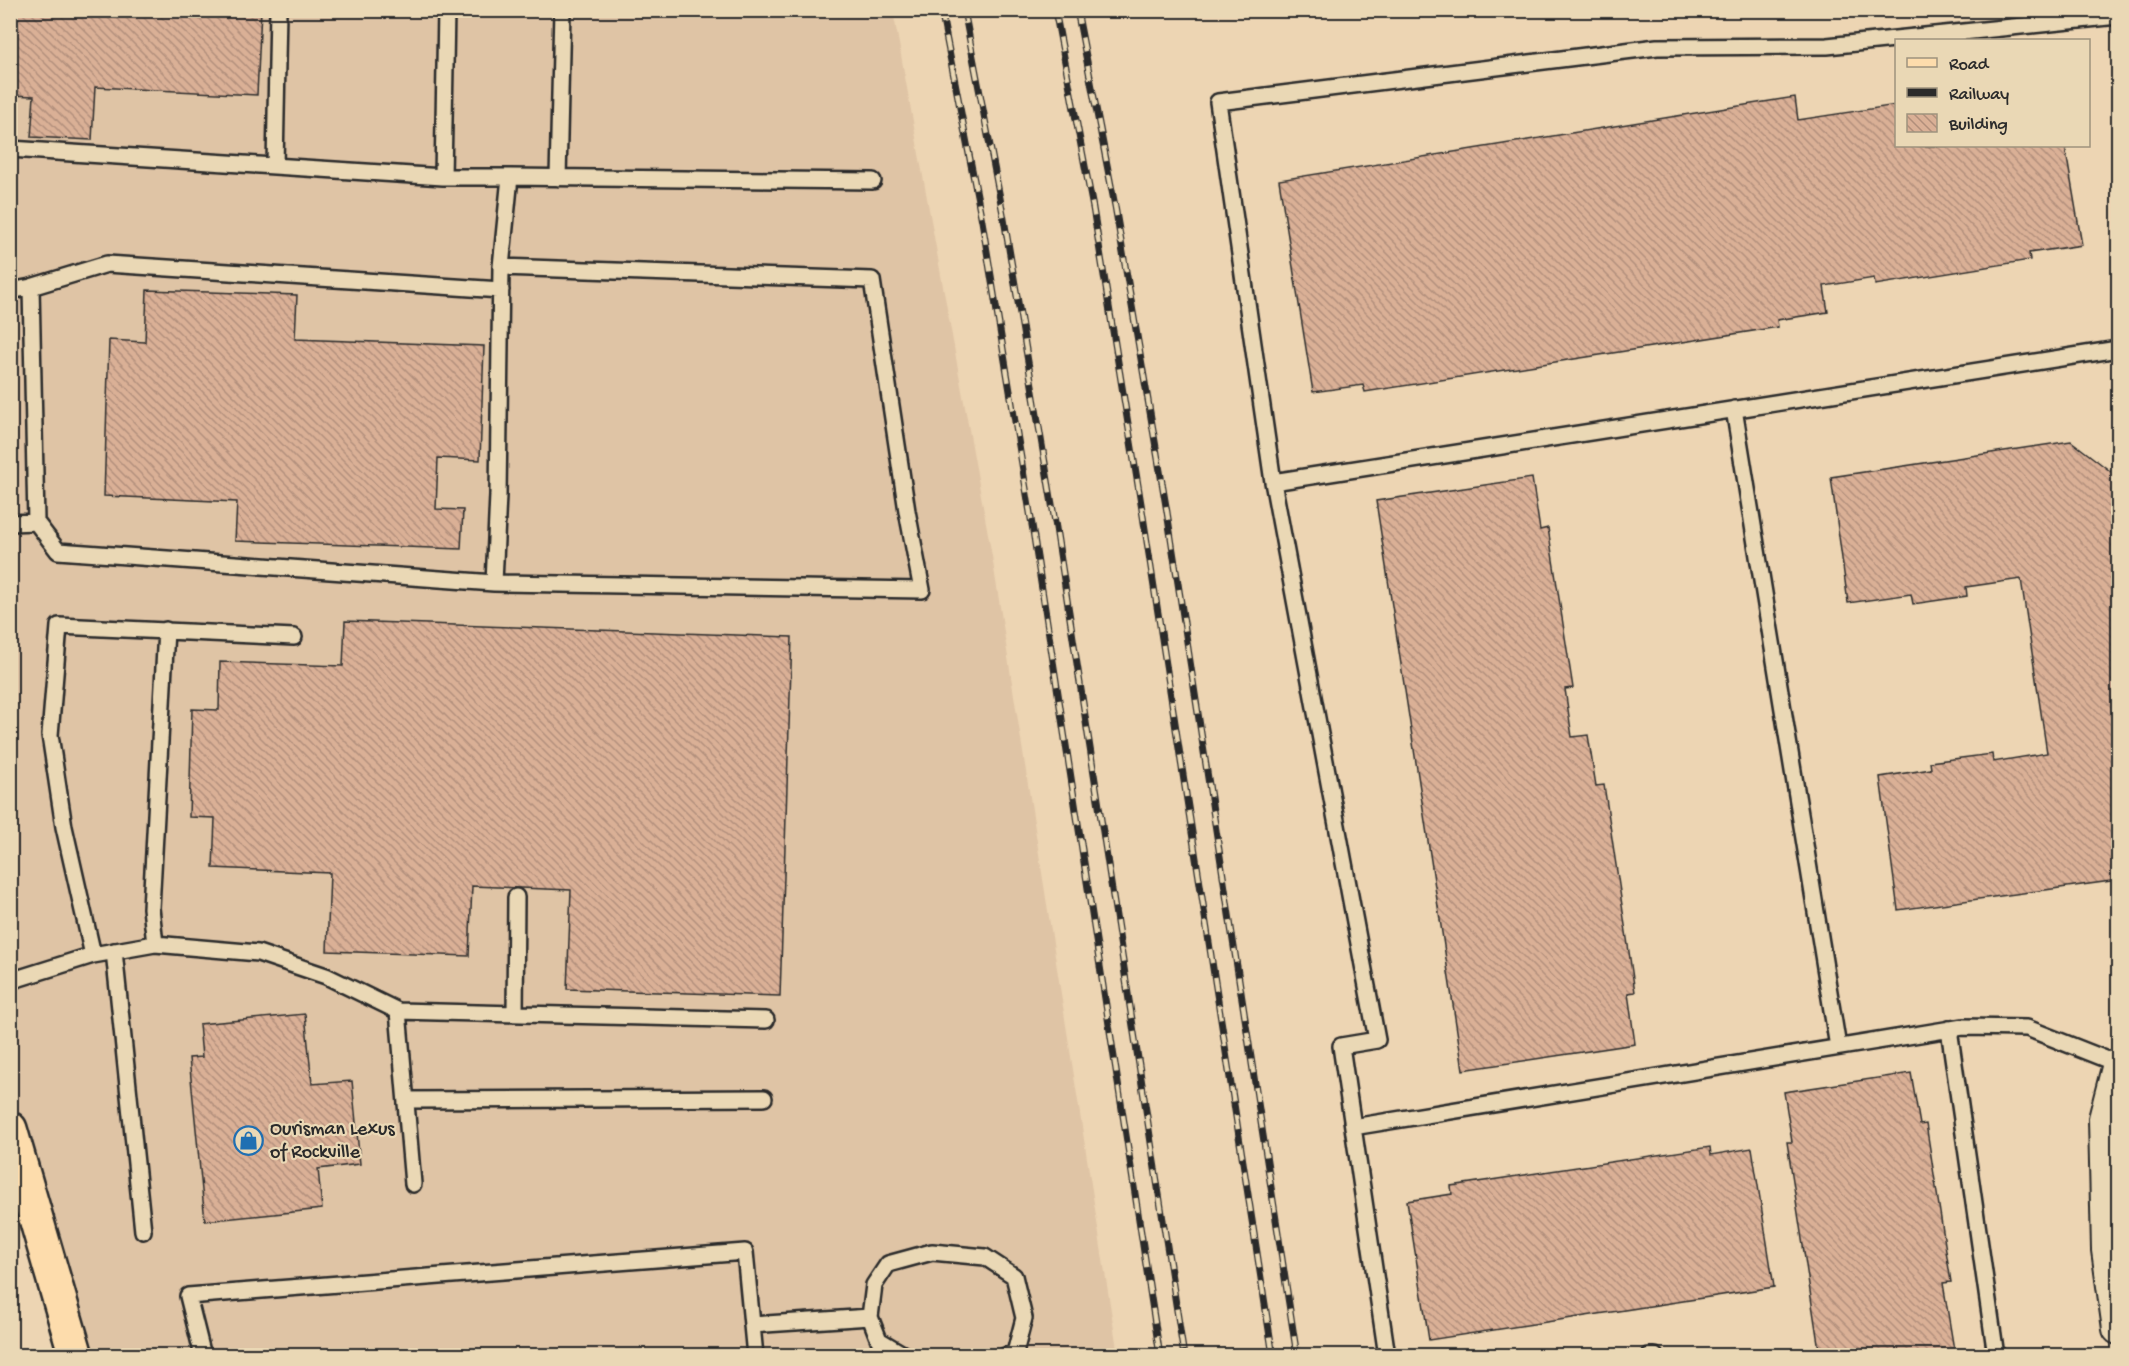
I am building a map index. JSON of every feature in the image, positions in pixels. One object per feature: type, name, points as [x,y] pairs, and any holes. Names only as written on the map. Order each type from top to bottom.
[{"type":"main road","points":[[10,1130],[76,1356]]},
{"type":"street","points":[[2118,1064],[2104,1119],[2112,1206],[2107,1250],[2118,1329]]},
{"type":"lane","points":[[275,166],[278,10]]},
{"type":"lane","points":[[443,177],[446,10]]},
{"type":"lane","points":[[558,177],[562,10]]},
{"type":"lane","points":[[1387,1356],[1341,1046],[1377,1040],[1273,482],[1218,102],[1657,47],[1827,46],[2118,16]]},
{"type":"lane","points":[[10,149],[443,177],[873,181]]},
{"type":"lane","points":[[494,583],[498,495],[501,267],[510,177]]},
{"type":"lane","points":[[10,291],[107,264],[501,290]]},
{"type":"lane","points":[[31,287],[36,522],[58,551],[494,583],[922,590],[907,511],[872,280],[501,267]]},
{"type":"lane","points":[[1273,482],[2118,350]]},
{"type":"lane","points":[[1734,409],[1838,1047]]},
{"type":"lane","points":[[10,523],[36,522]]},
{"type":"lane","points":[[93,955],[64,826],[50,735],[59,626],[294,637]]},
{"type":"lane","points":[[155,944],[151,908],[166,630]]},
{"type":"lane","points":[[514,1014],[516,897]]},
{"type":"lane","points":[[10,981],[93,955],[155,944],[258,953],[326,976],[399,1011],[766,1020]]},
{"type":"lane","points":[[114,951],[143,1231]]},
{"type":"lane","points":[[399,1011],[413,1184]]},
{"type":"lane","points":[[1353,1127],[1963,1027],[2026,1028],[2118,1064]]},
{"type":"lane","points":[[1949,1029],[1996,1356]]},
{"type":"lane","points":[[407,1100],[764,1098]]},
{"type":"lane","points":[[203,1356],[188,1296],[745,1252],[755,1356]]},
{"type":"lane","points":[[906,1356],[879,1340],[870,1317],[874,1285],[888,1264],[932,1252],[985,1257],[1014,1276],[1024,1318],[1015,1353],[1005,1356]]},
{"type":"lane","points":[[752,1325],[870,1317]]},
{"type":"lane","points":[[1649,1356],[1655,1356]]},
{"type":"shaded area","points":[[11,11],[893,11],[992,556],[1118,1355],[76,1355],[11,1129]]},
{"type":"building","points":[[10,10],[261,10],[257,95],[95,87],[92,140],[31,137],[34,96],[10,95]]},
{"type":"building","points":[[1795,97],[1798,120],[1895,105],[1895,147],[2065,147],[2082,245],[2029,253],[2030,260],[1875,285],[1874,278],[1824,286],[1828,312],[1777,320],[1778,327],[1365,392],[1363,385],[1313,392],[1279,180]]},
{"type":"building","points":[[147,290],[297,295],[295,339],[484,346],[480,460],[438,458],[436,509],[463,510],[461,549],[235,541],[237,502],[104,496],[109,340],[145,342]]},
{"type":"building","points":[[2071,441],[2118,477],[2118,880],[1898,910],[1880,777],[1931,769],[1930,762],[1992,754],[1993,762],[2047,753],[2021,579],[1966,587],[1967,596],[1913,604],[1911,594],[1848,603],[1831,477]]},
{"type":"building","points":[[1532,478],[1540,530],[1548,528],[1573,688],[1565,689],[1572,737],[1588,735],[1596,786],[1604,785],[1635,992],[1628,993],[1635,1044],[1463,1070],[1376,501]]},
{"type":"building","points":[[345,621],[792,637],[780,996],[567,989],[571,890],[472,886],[469,956],[327,951],[330,873],[213,868],[215,818],[189,817],[192,709],[219,710],[220,662],[343,666]]},
{"type":"building","points":[[305,1014],[312,1084],[352,1081],[360,1164],[318,1169],[322,1209],[205,1221],[189,1058],[202,1057],[199,1024]]},
{"type":"building","points":[[1911,1073],[1920,1125],[1926,1124],[1951,1282],[1943,1283],[1955,1356],[1820,1356],[1787,1142],[1792,1142],[1784,1092]]},
{"type":"building","points":[[1710,1147],[1711,1155],[1752,1148],[1774,1287],[1429,1340],[1407,1201],[1452,1194],[1451,1186]]},
{"type":"railway","points":[[941,10],[982,221],[1033,531],[1160,1356]]},
{"type":"railway","points":[[964,10],[1004,219],[1056,528],[1184,1356]]},
{"type":"railway","points":[[1055,10],[1093,208],[1143,516],[1273,1356]]},
{"type":"railway","points":[[1077,10],[1115,206],[1167,512],[1297,1356]]},
{"type":"place","name":"Ourisman Lexus of Rockville","points":[[249,1141]]}]
